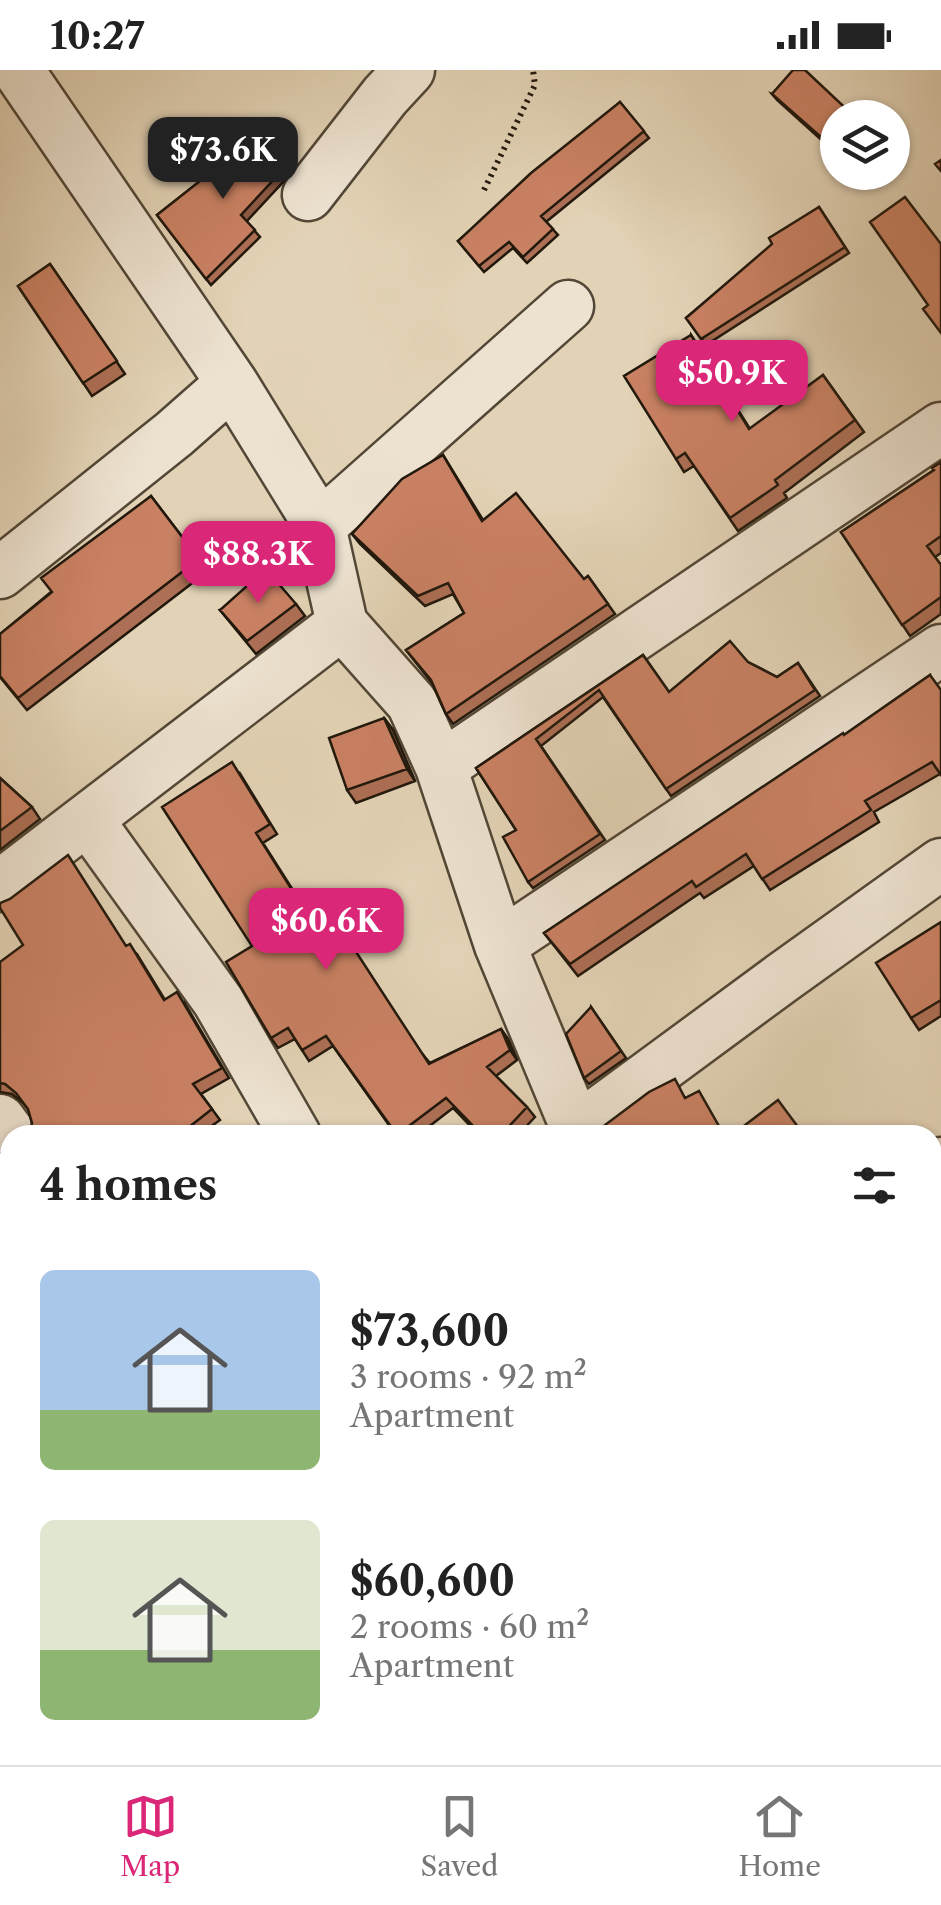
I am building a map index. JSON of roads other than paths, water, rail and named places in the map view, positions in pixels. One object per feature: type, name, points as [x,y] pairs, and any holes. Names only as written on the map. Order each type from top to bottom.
[{"type":"street","points":[[18,70],[232,383],[320,526],[342,624],[412,703],[441,767],[500,945],[575,1125]]},
{"type":"street","points":[[308,194],[409,70]]},
{"type":"street","points":[[320,526],[568,306]]},
{"type":"street","points":[[0,573],[232,383]]},
{"type":"street","points":[[441,767],[941,428]]},
{"type":"street","points":[[0,886],[342,624]]},
{"type":"street","points":[[500,945],[941,650]]},
{"type":"street","points":[[88,820],[218,1000],[289,1125]]},
{"type":"street","points":[[587,1125],[941,864]]}]
